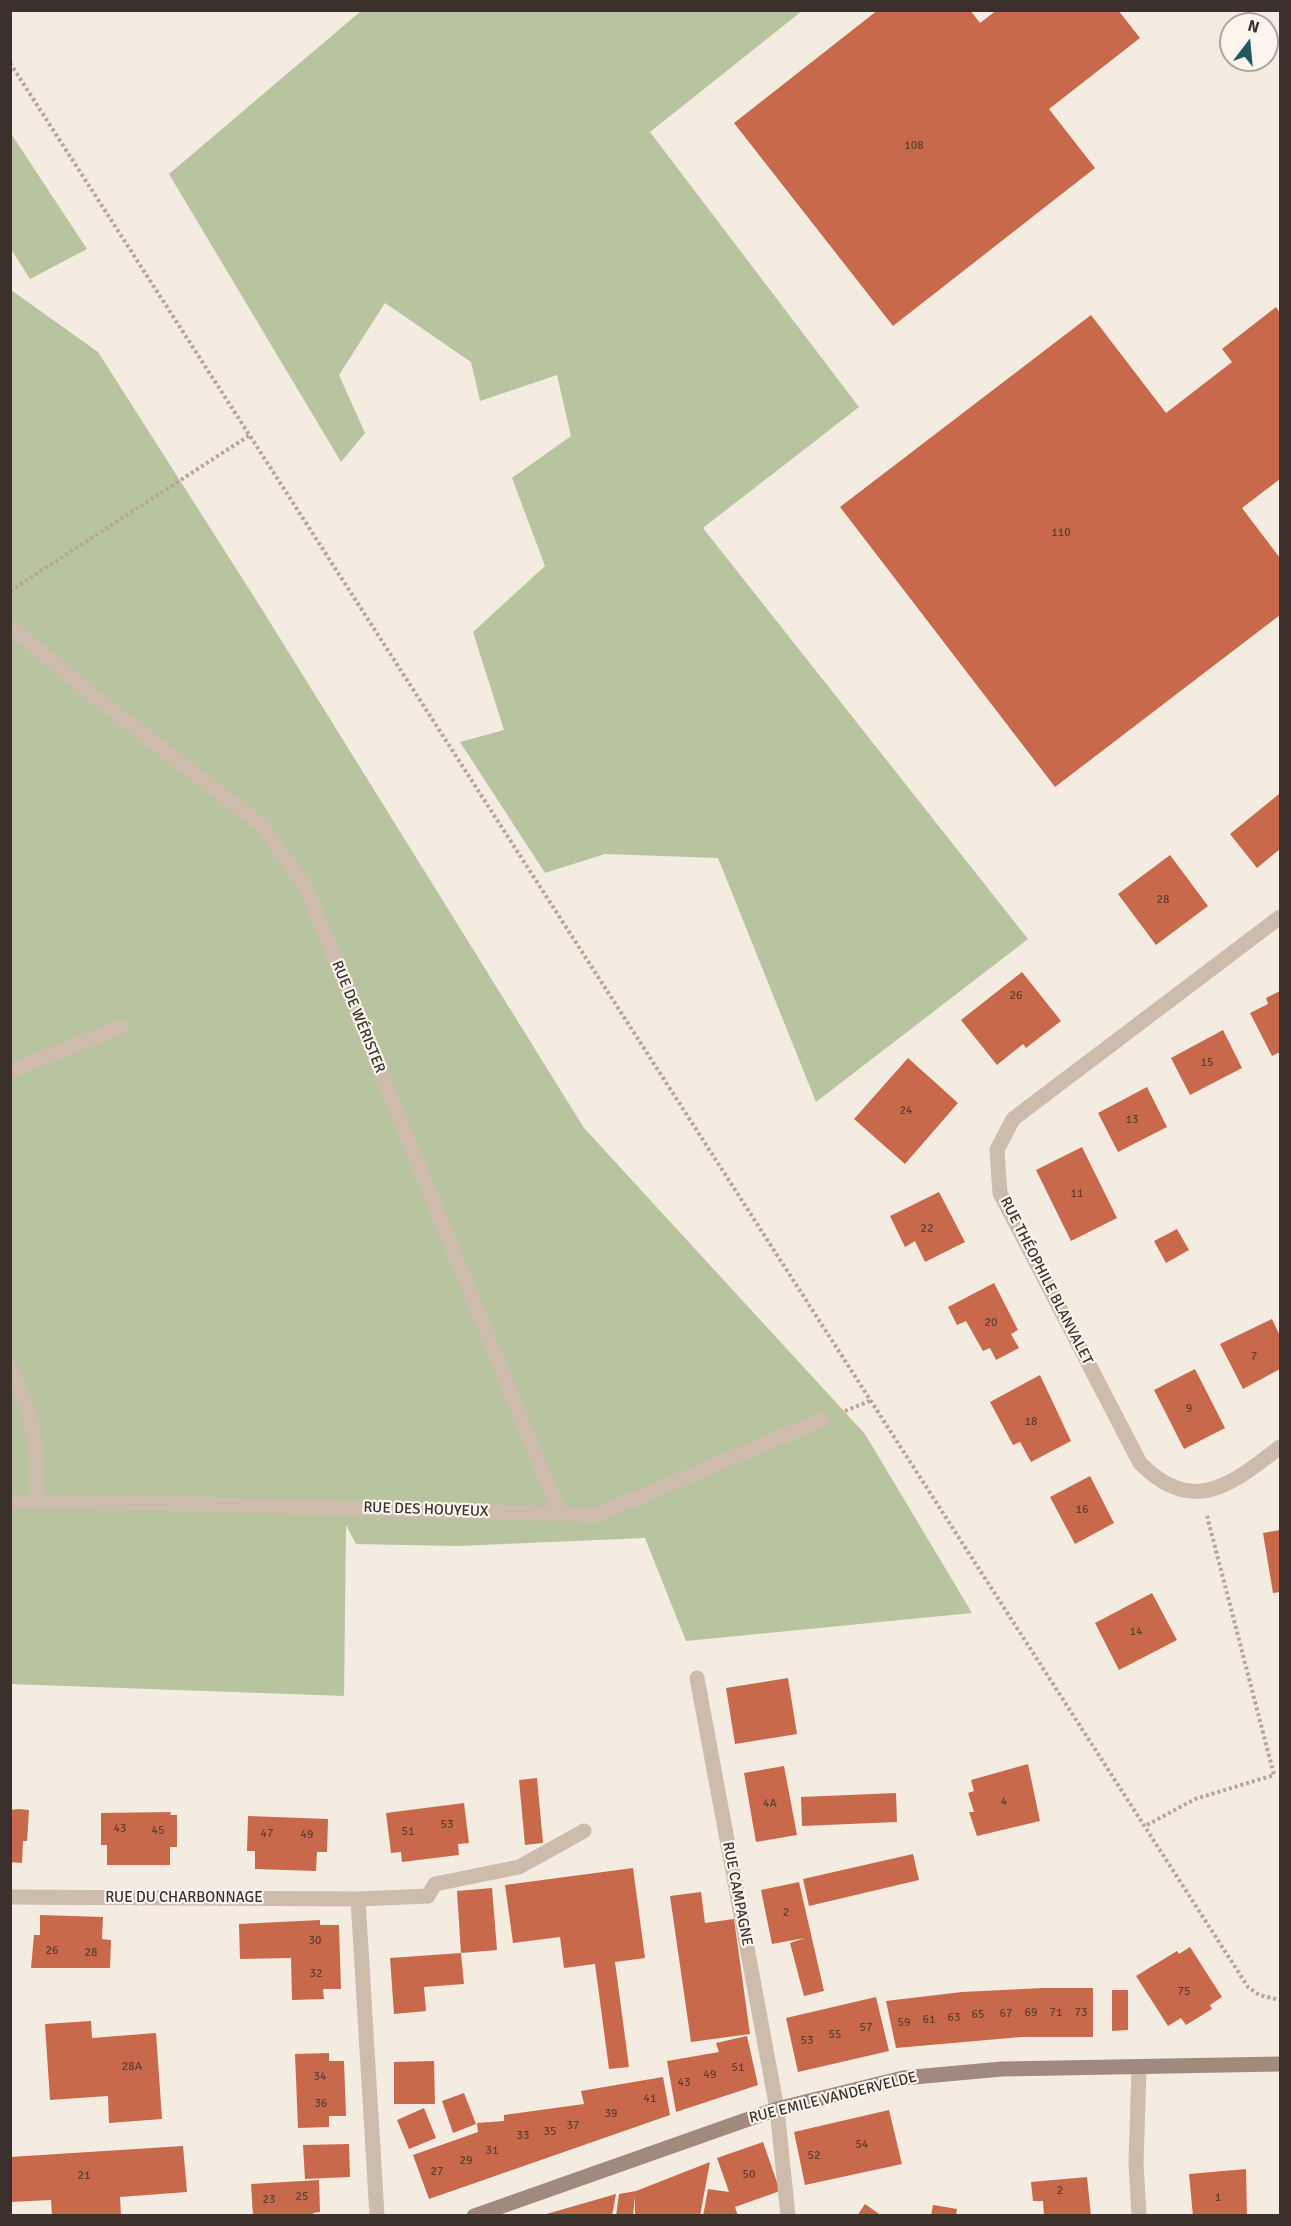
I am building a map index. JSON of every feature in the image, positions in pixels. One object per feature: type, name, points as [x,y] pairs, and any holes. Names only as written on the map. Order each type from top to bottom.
[{"type":"main road","name":"RUE EMILE VANDERVELDE","points":[[474,2216],[777,2109],[903,2078],[1002,2069],[1281,2064]]},
{"type":"street","name":"RUE DE WÉRISTER","points":[[10,626],[96,698],[264,827],[307,890],[560,1514]]},
{"type":"street","name":"RUE THÉOPHILE BLANVALET","points":[[1281,917],[1013,1119],[997,1150],[1000,1193],[1140,1463],[1157,1480],[1177,1489],[1200,1492],[1224,1486],[1281,1447]]},
{"type":"street","points":[[10,1071],[121,1027]]},
{"type":"street","points":[[10,1366],[30,1414],[37,1458],[37,1503]]},
{"type":"street","name":"RUE DES HOUYEUX","points":[[10,1502],[155,1503],[596,1515],[822,1420]]},
{"type":"street","name":"RUE CAMPAGNE","points":[[697,1678],[777,2109],[791,2214]]},
{"type":"street","name":"RUE DU CHARBONNAGE","points":[[10,1897],[358,1899],[428,1896],[435,1884],[519,1867],[584,1831]]},
{"type":"street","points":[[358,1899],[377,2216]]},
{"type":"street","points":[[1139,2068],[1136,2163],[1140,2216]]},
{"type":"path","points":[[10,63],[1147,1825],[1248,1987],[1259,1995],[1281,2000]]},
{"type":"path","points":[[10,591],[250,435]]},
{"type":"path","points":[[1147,1825],[1195,1799],[1274,1774],[1200,1492]]},
{"type":"green space","points":[[361,11],[802,11],[650,132],[859,407],[703,528],[1028,939],[816,1102],[718,858],[605,854],[545,873],[460,742],[504,730],[473,632],[545,566],[512,478],[571,436],[557,375],[480,401],[471,362],[385,303],[339,375],[365,433],[341,462],[169,174]]},
{"type":"green space","points":[[10,132],[87,249],[30,279],[11,249]]},
{"type":"green space","points":[[11,290],[98,352],[258,603],[584,1128],[865,1434],[972,1613],[686,1641],[645,1538],[457,1546],[356,1544],[346,1525],[344,1696],[11,1684]]},
{"type":"building","points":[[878,10],[970,10],[980,23],[997,10],[1118,10],[1140,38],[1049,109],[1095,168],[893,326],[734,123]]},
{"type":"building","points":[[1276,307],[1280,313],[1280,479],[1242,508],[1280,558],[1280,615],[1055,787],[840,507],[1091,315],[1166,413],[1232,362],[1222,349]]},
{"type":"building","points":[[1279,794],[1280,849],[1257,868],[1230,834]]},
{"type":"building","points":[[1170,855],[1208,906],[1156,945],[1118,894]]},
{"type":"building","points":[[1022,972],[1061,1021],[1026,1048],[1023,1044],[997,1065],[961,1020]]},
{"type":"building","points":[[1280,991],[1280,1052],[1272,1056],[1250,1013],[1268,1004],[1266,998]]},
{"type":"building","points":[[1223,1030],[1242,1068],[1190,1095],[1171,1058]]},
{"type":"building","points":[[908,1058],[958,1103],[905,1164],[854,1119]]},
{"type":"building","points":[[1147,1087],[1167,1127],[1118,1152],[1098,1113]]},
{"type":"building","points":[[1082,1147],[1117,1218],[1071,1241],[1036,1170]]},
{"type":"building","points":[[939,1192],[965,1242],[925,1262],[915,1241],[905,1247],[890,1216]]},
{"type":"building","points":[[1177,1229],[1189,1250],[1166,1263],[1154,1241]]},
{"type":"building","points":[[994,1283],[1018,1330],[1011,1334],[1019,1348],[996,1360],[990,1348],[983,1351],[966,1321],[957,1325],[948,1307]]},
{"type":"building","points":[[1272,1319],[1280,1336],[1280,1369],[1243,1389],[1220,1344]]},
{"type":"building","points":[[1195,1369],[1225,1428],[1184,1449],[1154,1390]]},
{"type":"building","points":[[1040,1375],[1071,1441],[1031,1462],[1020,1442],[1013,1445],[990,1402]]},
{"type":"building","points":[[1090,1476],[1114,1523],[1075,1544],[1050,1497]]},
{"type":"building","points":[[1280,1530],[1280,1592],[1273,1593],[1263,1533]]},
{"type":"building","points":[[1152,1593],[1177,1640],[1119,1670],[1095,1623]]},
{"type":"building","points":[[788,1678],[797,1734],[735,1744],[726,1688]]},
{"type":"building","points":[[1028,1764],[1040,1821],[977,1836],[969,1812],[974,1812],[968,1793],[974,1791],[971,1780]]},
{"type":"building","points":[[784,1766],[797,1835],[756,1842],[744,1773]]},
{"type":"building","points":[[537,1778],[543,1843],[525,1845],[519,1780]]},
{"type":"building","points":[[896,1793],[897,1822],[802,1826],[801,1797]]},
{"type":"building","points":[[464,1803],[469,1843],[458,1844],[459,1855],[402,1862],[401,1852],[391,1853],[386,1813]]},
{"type":"building","points":[[10,1810],[29,1810],[27,1841],[23,1841],[22,1863],[10,1862]]},
{"type":"building","points":[[171,1812],[170,1815],[177,1815],[177,1847],[170,1847],[170,1865],[107,1865],[107,1845],[101,1845],[101,1813]]},
{"type":"building","points":[[248,1816],[328,1819],[327,1852],[317,1852],[316,1871],[255,1869],[255,1851],[247,1851]]},
{"type":"building","points":[[913,1854],[919,1880],[809,1906],[803,1879]]},
{"type":"building","points":[[633,1868],[645,1958],[615,1962],[629,2067],[609,2069],[595,1964],[564,1968],[560,1937],[513,1943],[505,1885]]},
{"type":"building","points":[[799,1882],[824,1991],[804,1996],[790,1943],[805,1938],[772,1944],[761,1890]]},
{"type":"building","points":[[492,1888],[497,1950],[461,1953],[457,1891]]},
{"type":"building","points":[[701,1892],[705,1923],[734,1919],[750,2034],[691,2042],[670,1896]]},
{"type":"building","points":[[40,1915],[103,1917],[102,1939],[111,1940],[110,1968],[31,1968],[34,1935],[40,1935]]},
{"type":"building","points":[[320,1920],[320,1925],[339,1925],[341,1989],[323,1989],[324,1999],[292,2000],[291,1958],[240,1959],[239,1924]]},
{"type":"building","points":[[1190,1947],[1222,1997],[1210,2005],[1212,2009],[1186,2025],[1181,2018],[1168,2026],[1136,1976],[1177,1951],[1179,1954]]},
{"type":"building","points":[[461,1953],[464,1984],[424,1987],[426,2011],[394,2014],[390,1958]]},
{"type":"building","points":[[1093,1988],[1093,2037],[1021,2037],[896,2048],[886,2001],[962,1992]]},
{"type":"building","points":[[1112,1990],[1128,1990],[1128,2030],[1112,2031]]},
{"type":"building","points":[[876,1997],[889,2051],[798,2072],[786,2018]]},
{"type":"building","points":[[91,2021],[92,2038],[156,2033],[162,2119],[109,2123],[108,2096],[50,2100],[45,2024]]},
{"type":"building","points":[[747,2036],[758,2085],[676,2112],[667,2061],[719,2052],[716,2043]]},
{"type":"building","points":[[329,2053],[329,2061],[344,2061],[346,2116],[329,2116],[329,2127],[298,2128],[295,2054]]},
{"type":"building","points":[[434,2061],[435,2104],[394,2104],[394,2062]]},
{"type":"building","points":[[663,2077],[670,2115],[429,2199],[413,2155],[478,2132],[477,2123],[504,2121],[504,2115],[584,2104],[581,2091]]},
{"type":"building","points":[[464,2093],[476,2124],[453,2133],[442,2101]]},
{"type":"building","points":[[424,2108],[436,2138],[409,2149],[397,2120]]},
{"type":"building","points":[[889,2110],[902,2164],[805,2185],[794,2132]]},
{"type":"building","points":[[763,2142],[780,2191],[735,2207],[738,2216],[703,2216],[708,2189],[729,2192],[717,2158]]},
{"type":"building","points":[[349,2144],[350,2177],[305,2179],[303,2145]]},
{"type":"building","points":[[183,2146],[187,2192],[120,2197],[121,2216],[52,2216],[51,2200],[10,2202],[10,2157]]},
{"type":"building","points":[[710,2162],[700,2216],[635,2216],[635,2196],[633,2216],[616,2216],[619,2194],[636,2191]]},
{"type":"building","points":[[1246,2169],[1247,2216],[1193,2216],[1189,2174]]},
{"type":"building","points":[[1087,2177],[1091,2216],[1044,2216],[1043,2201],[1033,2201],[1031,2182]]},
{"type":"building","points":[[319,2180],[320,2212],[313,2213],[313,2216],[253,2216],[251,2184]]},
{"type":"building","points":[[616,2194],[612,2216],[543,2216],[543,2215]]},
{"type":"building","points":[[865,2204],[882,2216],[857,2216]]},
{"type":"building","points":[[933,2205],[957,2209],[956,2216],[931,2216]]}]
